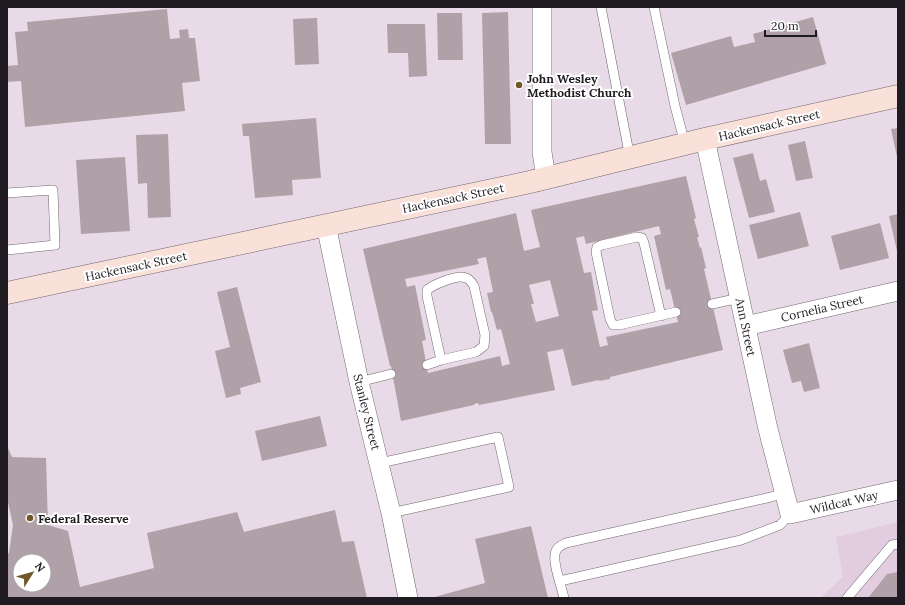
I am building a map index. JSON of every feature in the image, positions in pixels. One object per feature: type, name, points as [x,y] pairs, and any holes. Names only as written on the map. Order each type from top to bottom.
[{"type":"main road","name":"Hackensack Street","points":[[7,293],[546,178],[695,141],[898,96]]},
{"type":"street","points":[[542,7],[542,152],[546,178]]},
{"type":"street","name":"Ann Street","points":[[695,141],[740,298],[768,429],[790,514]]},
{"type":"street","name":"Stanley Street","points":[[326,225],[360,382],[391,513],[408,598]]},
{"type":"street","name":"Cornelia Street","points":[[746,326],[898,290]]},
{"type":"street","name":"Wildcat Way","points":[[790,514],[898,490]]},
{"type":"lane","points":[[601,7],[630,158]]},
{"type":"lane","points":[[654,7],[675,106],[695,141]]},
{"type":"lane","points":[[7,193],[53,190],[55,245],[7,250]]},
{"type":"lane","points":[[661,316],[642,238],[637,237],[597,247],[596,252],[610,319],[613,325],[619,325],[661,316],[676,312]]},
{"type":"lane","points":[[427,365],[441,360],[476,352],[484,346],[485,335],[474,286],[470,280],[462,277],[433,284],[427,290],[441,360]]},
{"type":"lane","points":[[712,304],[740,298]]},
{"type":"lane","points":[[360,382],[391,374]]},
{"type":"lane","points":[[380,463],[498,437],[509,487],[391,513]]},
{"type":"lane","points":[[564,598],[555,560],[555,552],[559,546],[566,543],[784,493]]},
{"type":"lane","points":[[560,581],[741,540],[780,525],[790,514]]},
{"type":"lane","points":[[847,598],[892,546],[898,544]]},
{"type":"shaded area","points":[[898,522],[898,598],[820,598],[843,577],[836,537]]},
{"type":"building","points":[[167,9],[170,39],[180,38],[179,30],[188,29],[189,38],[195,38],[200,81],[182,83],[185,111],[25,127],[21,81],[7,82],[7,66],[18,65],[15,32],[28,31],[27,22]]},
{"type":"building","points":[[508,12],[511,144],[485,144],[482,13]]},
{"type":"building","points":[[437,13],[462,13],[463,60],[438,60]]},
{"type":"building","points":[[813,17],[826,64],[686,105],[671,53],[731,36],[734,47],[755,42],[753,34]]},
{"type":"building","points":[[317,18],[319,64],[295,65],[293,19]]},
{"type":"building","points":[[387,24],[425,24],[427,76],[409,77],[408,53],[388,53]]},
{"type":"building","points":[[316,118],[321,178],[292,180],[293,195],[255,198],[249,136],[243,136],[242,124]]},
{"type":"building","points":[[898,128],[898,157],[897,157],[891,129]]},
{"type":"building","points":[[168,134],[171,217],[148,218],[147,183],[138,184],[136,135]]},
{"type":"building","points":[[805,141],[813,178],[796,181],[788,145]]},
{"type":"building","points":[[753,153],[760,181],[766,179],[775,212],[749,218],[733,158]]},
{"type":"building","points":[[125,157],[130,231],[81,234],[76,160]]},
{"type":"building","points":[[686,176],[696,218],[694,219],[699,237],[697,237],[706,268],[704,269],[723,350],[610,377],[610,379],[572,386],[563,349],[547,352],[555,390],[479,405],[478,403],[401,421],[391,366],[363,249],[516,213],[524,251],[540,247],[531,210]],"holes":[[[659,226],[661,234],[654,236],[666,290],[670,289],[678,322],[606,337],[608,345],[600,347],[592,311],[598,310],[591,272],[584,273],[576,238],[584,236],[586,244]],[[486,257],[493,292],[487,293],[491,312],[497,330],[501,329],[510,364],[502,366],[500,356],[428,373],[422,341],[426,340],[415,285],[407,287],[405,279],[479,264],[477,259]],[[550,280],[559,316],[536,322],[531,304],[534,304],[529,285]]]},
{"type":"building","points":[[800,212],[809,246],[758,259],[749,225]]},
{"type":"building","points":[[898,214],[898,251],[897,251],[889,216]]},
{"type":"building","points":[[880,223],[889,258],[840,270],[831,236]]},
{"type":"building","points":[[237,287],[261,382],[240,388],[241,394],[226,398],[215,351],[230,347],[217,292]]},
{"type":"building","points":[[809,343],[820,388],[804,392],[801,381],[792,383],[783,350]]},
{"type":"building","points":[[320,416],[327,446],[262,461],[255,431]]},
{"type":"building","name":"Federal Reserve","points":[[7,446],[12,457],[46,458],[48,525],[68,531],[80,587],[154,568],[147,533],[237,512],[244,532],[335,510],[342,542],[354,541],[367,598],[7,598],[7,554],[9,553],[13,525],[7,498]]},
{"type":"building","points":[[531,526],[548,598],[431,598],[485,583],[475,539]]},
{"type":"building","points":[[898,572],[898,598],[868,598],[887,574]]},
{"type":"place","name":"John Wesley Methodist Church","points":[[519,85]]},
{"type":"place","name":"Federal Reserve","points":[[30,518]]}]
